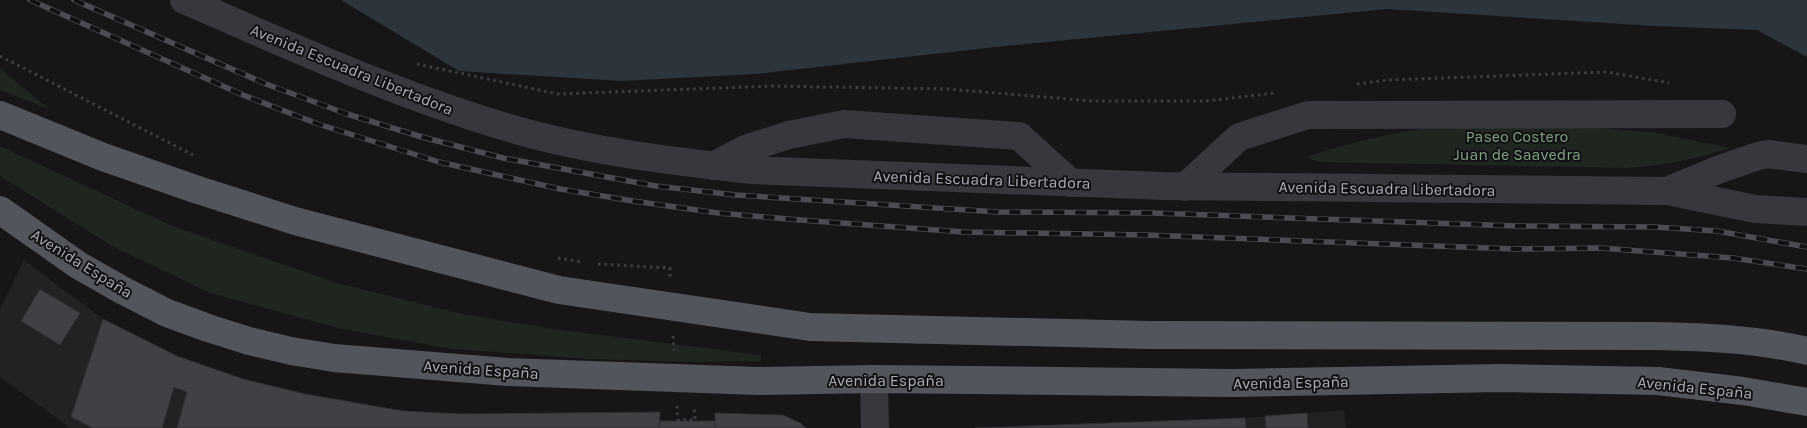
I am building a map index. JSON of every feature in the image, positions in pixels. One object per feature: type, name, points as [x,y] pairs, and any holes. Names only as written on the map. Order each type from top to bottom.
[{"type":"main road","points":[[0,116],[111,160],[286,218],[559,290],[810,326],[1150,334],[1702,337],[1750,341],[1807,351]]},
{"type":"main road","name":"Avenida España","points":[[0,210],[78,265],[160,309],[208,328],[249,341],[291,351],[334,358],[508,372],[758,381],[874,379],[1232,383],[1501,378],[1658,381],[1743,391],[1807,402]]},
{"type":"street","name":"Avenida Escuadra Libertadora","points":[[184,0],[397,91],[456,112],[579,146],[636,156],[751,170],[1071,183],[1667,191],[1755,209],[1807,212]]},
{"type":"street","points":[[1185,186],[1240,137],[1308,115],[1722,114]]},
{"type":"street","points":[[713,166],[745,149],[789,135],[844,124],[1019,136],[1071,183]]},
{"type":"street","points":[[1667,191],[1720,169],[1758,156],[1768,154],[1807,159]]},
{"type":"street","points":[[874,379],[875,428]]},
{"type":"path","points":[[0,56],[199,159]]},
{"type":"path","points":[[409,61],[558,94],[772,86],[947,89],[1092,101],[1207,101],[1284,92]]},
{"type":"path","points":[[1351,85],[1389,80],[1607,72],[1674,84]]},
{"type":"path","points":[[557,258],[587,263]]},
{"type":"path","points":[[596,264],[670,268],[670,278]]},
{"type":"path","points":[[673,335],[674,354]]},
{"type":"path","points":[[677,401],[678,420]]},
{"type":"shaded area","points":[[341,0],[1807,0],[1807,57],[1757,30],[1655,26],[1387,9],[995,47],[755,74],[622,81],[459,71]]},
{"type":"shaded area","points":[[24,260],[103,319],[177,356],[243,379],[305,394],[403,411],[463,414],[660,412],[660,421],[714,421],[715,413],[783,415],[806,428],[70,428],[0,377],[0,309]]},
{"type":"shaded area","points":[[1344,410],[1346,428],[975,428],[1245,418]]},
{"type":"green space","points":[[0,68],[49,109],[0,90]]},
{"type":"green space","name":"Paseo Costero Juan de Saavedra","points":[[1436,127],[1600,128],[1651,132],[1730,148],[1653,166],[1626,168],[1319,162],[1306,157],[1370,139]]},
{"type":"green space","points":[[0,146],[172,226],[337,283],[467,315],[560,330],[761,355],[761,361],[704,362],[588,359],[452,349],[342,329],[210,293],[112,246],[0,176]]},
{"type":"building","points":[[40,289],[80,313],[60,345],[21,321]]},
{"type":"building","points":[[103,319],[177,356],[243,379],[305,394],[403,411],[463,414],[660,412],[659,428],[177,428],[187,392],[174,387],[162,428],[93,428],[71,417]]},
{"type":"building","points":[[715,413],[783,415],[806,428],[715,428]]},
{"type":"building","points":[[1307,413],[1308,428],[1266,428],[1265,416]]},
{"type":"building","points":[[1245,418],[1246,428],[975,428]]},
{"type":"building","points":[[659,421],[715,421],[715,428],[659,428]]},
{"type":"railway","points":[[30,0],[243,95],[318,124],[439,162],[560,189],[633,201],[718,213],[963,232],[1146,235],[1515,249],[1600,248],[1733,258],[1807,269]]},
{"type":"railway","points":[[74,0],[266,84],[347,114],[422,137],[503,158],[656,186],[736,195],[998,212],[1154,213],[1517,226],[1655,227],[1717,231],[1807,247]]}]
